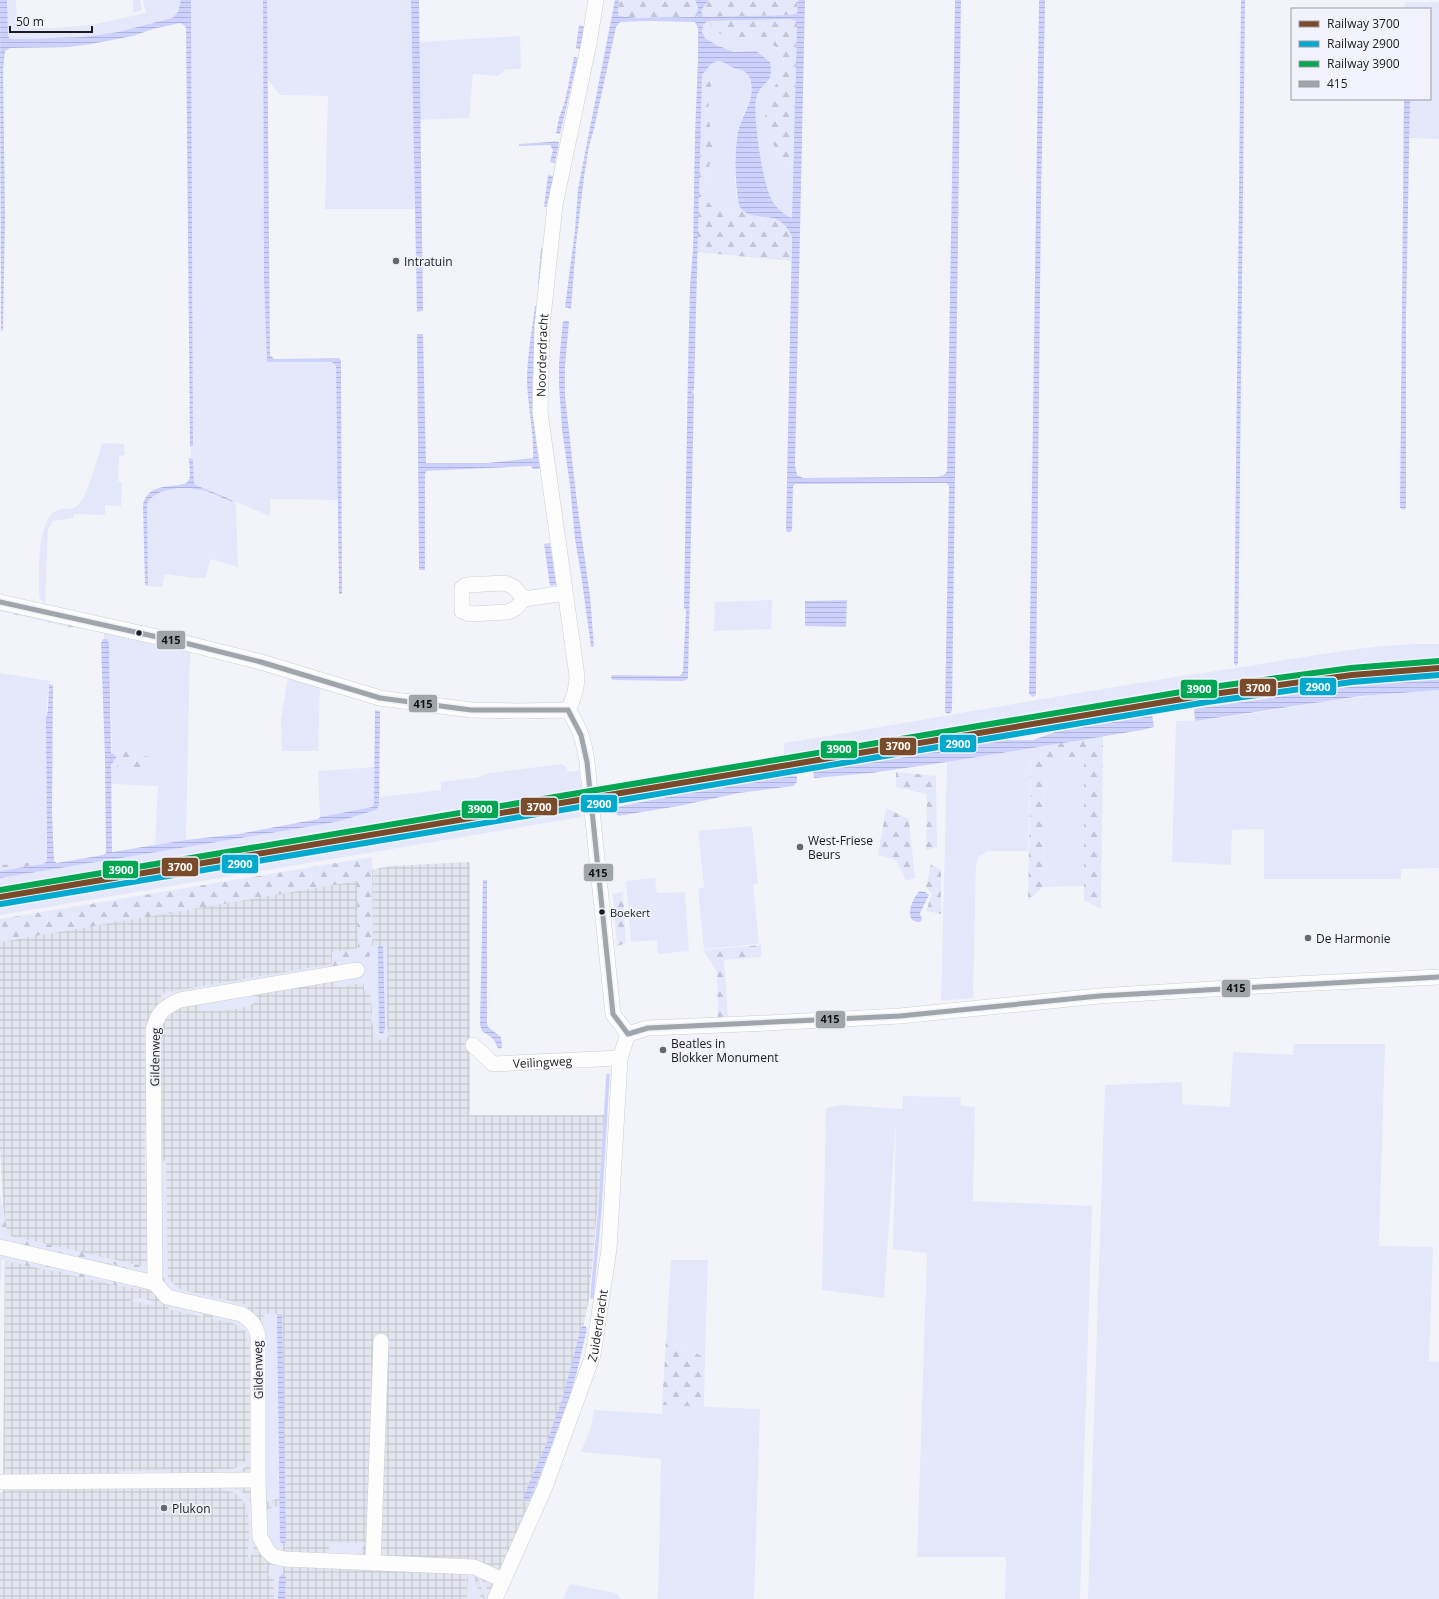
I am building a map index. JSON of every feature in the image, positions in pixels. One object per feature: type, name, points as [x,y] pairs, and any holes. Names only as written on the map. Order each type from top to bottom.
[{"type":"street","name":"Noorderdracht","points":[[568,710],[575,697],[577,676],[540,412],[542,326],[555,205],[589,43],[596,0]]},
{"type":"street","points":[[524,599],[565,593]]},
{"type":"street","points":[[0,602],[261,662],[380,698],[471,710],[568,710],[577,723],[583,738],[587,762],[613,1014],[628,1034],[648,1028],[900,1016],[1099,996],[1439,977]]},
{"type":"street","name":"Gildenweg","points":[[357,970],[180,1000],[161,1011],[153,1030],[155,1283],[166,1297],[241,1314],[254,1324],[258,1337],[258,1480],[260,1537],[262,1544],[273,1556],[284,1560],[474,1567],[503,1580]]},
{"type":"street","name":"Zuiderdracht","points":[[494,1599],[545,1487],[593,1355],[609,1249],[620,1058],[628,1034]]},
{"type":"street","name":"Veilingweg","points":[[473,1045],[493,1064],[620,1058]]},
{"type":"street","points":[[0,1247],[155,1283]]},
{"type":"street","points":[[373,1563],[381,1341]]},
{"type":"street","points":[[3,1482],[258,1480]]},
{"type":"shaded area","points":[[582,795],[580,808],[0,904],[0,894]]},
{"type":"shaded area","points":[[470,862],[470,1115],[606,1115],[589,1299],[577,1357],[538,1484],[488,1599],[0,1599],[0,1493],[3,1492],[5,1238],[0,1148],[0,942],[391,866]]},
{"type":"green space","points":[[7,0],[16,0],[17,18],[21,24],[29,28],[56,28],[96,24],[146,13],[143,0],[181,0],[178,12],[172,18],[118,32],[83,37],[10,39],[7,35]]},
{"type":"green space","points":[[133,0],[140,0],[142,10],[133,13]]},
{"type":"green space","points":[[191,0],[263,0],[264,280],[267,362],[332,362],[336,365],[338,500],[270,499],[270,516],[236,502],[238,567],[211,559],[205,578],[165,574],[162,587],[148,586],[147,504],[150,499],[161,492],[188,488],[204,491],[233,501],[233,499],[195,486],[193,459],[191,458],[191,447],[193,446]]},
{"type":"green space","points":[[267,0],[411,0],[416,209],[325,209],[328,96],[280,95],[267,79]]},
{"type":"green space","points":[[619,0],[695,0],[698,5],[698,15],[695,17],[634,18],[620,16],[618,14]]},
{"type":"green space","points":[[709,0],[798,0],[797,13],[790,15],[703,17],[702,10]]},
{"type":"green space","points":[[1405,2],[1439,2],[1439,139],[1403,138],[1404,100],[1431,100],[1431,8],[1405,8]]},
{"type":"green space","points":[[791,19],[797,21],[793,170],[781,158],[765,128],[769,100],[783,68],[783,57],[774,46],[764,40],[723,35],[713,30],[709,21]]},
{"type":"green space","points":[[709,21],[713,30],[731,37],[757,38],[767,41],[781,53],[784,68],[769,102],[765,126],[768,136],[785,164],[793,170],[792,218],[788,217],[774,204],[764,172],[755,114],[755,107],[762,87],[741,52],[721,48],[708,40],[702,29],[704,22]]},
{"type":"green space","points":[[520,36],[521,69],[506,69],[498,76],[473,74],[469,118],[420,120],[419,42]]},
{"type":"green space","points":[[719,61],[733,68],[741,69],[748,75],[752,87],[751,95],[738,130],[737,141],[735,180],[738,202],[741,209],[729,212],[717,210],[711,206],[707,199],[706,191],[713,147],[708,110],[712,80],[702,74],[712,64]]},
{"type":"green space","points":[[702,74],[712,80],[708,109],[713,144],[708,171],[706,190],[707,198],[711,205],[723,211],[729,212],[741,209],[752,215],[773,218],[784,223],[792,236],[791,261],[696,252]]},
{"type":"green space","points":[[102,443],[124,444],[125,455],[119,456],[118,481],[122,482],[121,506],[105,505],[105,515],[74,514],[73,518],[53,521],[48,529],[45,605],[39,597],[41,544],[46,524],[53,512],[60,509],[74,508],[81,502],[92,477]]},
{"type":"green space","points":[[772,600],[771,629],[714,631],[715,602]]},
{"type":"green space","points":[[0,607],[73,623],[73,628],[0,611]]},
{"type":"green space","points":[[104,633],[190,652],[186,840],[155,845],[158,786],[111,784],[112,754],[109,643],[107,639],[104,639]]},
{"type":"green space","points":[[1413,644],[1439,644],[1439,666],[1369,670],[1155,701],[784,764],[784,743],[1117,686],[1321,654]]},
{"type":"green space","points":[[0,673],[50,681],[46,718],[47,861],[0,865]]},
{"type":"green space","points":[[288,677],[320,686],[318,751],[282,751],[281,720]]},
{"type":"green space","points":[[1439,690],[1439,868],[1401,869],[1401,878],[1398,879],[1264,879],[1264,829],[1232,830],[1231,865],[1172,862],[1176,721],[1224,717],[1376,695]]},
{"type":"green space","points":[[1103,735],[1101,909],[1084,900],[1084,757],[1045,760],[1043,887],[1028,901],[1031,749]]},
{"type":"green space","points":[[1031,749],[1028,851],[988,851],[978,857],[976,866],[973,998],[941,1001],[947,762],[1007,751]]},
{"type":"green space","points":[[123,751],[154,758],[154,765],[118,774],[117,766]]},
{"type":"green space","points":[[1085,757],[1084,886],[1043,887],[1045,760]]},
{"type":"green space","points":[[562,764],[569,772],[579,770],[582,795],[0,894],[0,878],[340,821],[376,810],[379,806],[380,797],[441,790],[441,782],[479,777],[489,773]]},
{"type":"green space","points":[[374,767],[374,804],[372,807],[320,817],[318,771]]},
{"type":"green space","points":[[896,772],[936,776],[937,847],[926,850],[927,794],[896,787]]},
{"type":"green space","points":[[580,808],[581,817],[0,915],[0,904]]},
{"type":"green space","points":[[886,808],[909,819],[915,878],[906,881],[896,860],[878,855]]},
{"type":"green space","points":[[752,826],[758,883],[753,885],[759,944],[704,949],[698,889],[704,887],[698,831]]},
{"type":"green space","points":[[372,857],[373,936],[370,955],[365,963],[332,969],[332,952],[358,948],[357,881],[0,942],[0,919]]},
{"type":"green space","points":[[47,861],[43,864],[0,871],[0,865]]},
{"type":"green space","points":[[931,864],[941,870],[941,914],[926,911],[932,894],[926,887]]},
{"type":"green space","points":[[655,878],[657,893],[685,892],[689,951],[658,954],[657,940],[631,942],[626,881]]},
{"type":"green space","points":[[623,892],[626,943],[617,946],[613,894]]},
{"type":"green space","points":[[761,945],[761,957],[724,960],[728,1017],[718,1018],[717,972],[703,950]]},
{"type":"green space","points":[[371,946],[378,946],[379,1033],[385,1028],[383,946],[387,946],[387,1026],[389,1036],[383,1040],[375,1039],[373,1037],[370,991],[364,990],[364,984],[349,984],[348,986],[337,987],[335,982],[370,955]]},
{"type":"green space","points":[[332,964],[332,969],[175,995],[164,999],[161,998],[162,993]]},
{"type":"green space","points":[[252,994],[257,997],[257,1001],[252,1005],[230,1010],[201,1011],[200,1006],[202,1003]]},
{"type":"green space","points":[[1294,1044],[1385,1044],[1379,1246],[1433,1247],[1429,1361],[1439,1362],[1439,1599],[1088,1599],[1105,1085],[1182,1082],[1182,1104],[1230,1107],[1233,1052],[1293,1055]]},
{"type":"green space","points":[[903,1096],[961,1097],[960,1105],[975,1107],[973,1201],[1092,1206],[1080,1599],[1005,1599],[1006,1557],[917,1557],[927,1253],[893,1249],[896,1121],[884,1298],[822,1290],[826,1108],[842,1105],[902,1109]]},
{"type":"green space","points":[[145,1127],[147,1128],[150,1175],[145,1175]]},
{"type":"green space","points":[[166,1158],[168,1278],[179,1289],[244,1304],[249,1310],[248,1311],[172,1291],[165,1283],[163,1277],[162,1164]]},
{"type":"green space","points":[[0,1194],[8,1235],[151,1268],[147,1274],[129,1272],[126,1267],[100,1261],[95,1264],[0,1243]]},
{"type":"green space","points":[[0,1251],[143,1286],[140,1289],[114,1285],[2,1260],[0,1290]]},
{"type":"green space","points":[[671,1260],[708,1260],[705,1357],[666,1341]]},
{"type":"green space","points":[[136,1297],[153,1301],[155,1306],[131,1301]]},
{"type":"green space","points":[[170,1305],[204,1313],[203,1317],[167,1309]]},
{"type":"green space","points":[[265,1314],[277,1314],[280,1498],[265,1503],[263,1318]]},
{"type":"green space","points":[[213,1315],[239,1320],[239,1322],[248,1329],[252,1341],[247,1341],[245,1331],[233,1323],[212,1319]]},
{"type":"green space","points":[[666,1341],[705,1357],[704,1407],[662,1405]]},
{"type":"green space","points":[[662,1405],[760,1409],[754,1599],[658,1599],[661,1459],[581,1452],[591,1427],[594,1410],[662,1414]]},
{"type":"green space","points":[[253,1454],[244,1468],[235,1472],[218,1474],[218,1469],[236,1468],[246,1460],[248,1455]]},
{"type":"green space","points":[[165,1470],[165,1475],[118,1475],[118,1471]]},
{"type":"green space","points":[[225,1487],[244,1493],[250,1502],[253,1553],[248,1559],[249,1528],[246,1507],[241,1498],[234,1493],[224,1491]]},
{"type":"green space","points":[[280,1505],[280,1542],[283,1544],[283,1551],[273,1545],[270,1540],[265,1510]]},
{"type":"green space","points":[[329,1542],[365,1543],[355,1555],[340,1557],[329,1556]]},
{"type":"green space","points":[[276,1563],[283,1564],[283,1574],[279,1582],[278,1599],[274,1599],[274,1579],[268,1575],[270,1566]]},
{"type":"green space","points":[[468,1571],[473,1573],[481,1599],[467,1599]]},
{"type":"green space","points":[[478,1577],[486,1586],[488,1592],[487,1599],[485,1599]]},
{"type":"green space","points":[[570,1584],[616,1593],[621,1599],[563,1599]]},
{"type":"water","points":[[0,0],[7,0],[8,36],[10,39],[17,39],[83,37],[118,32],[172,18],[178,12],[181,0],[191,0],[193,446],[190,447],[186,28],[180,23],[153,29],[133,36],[91,44],[69,47],[10,48],[5,51],[3,69],[5,217],[3,330],[1,331]]},
{"type":"water","points":[[263,0],[267,0],[270,355],[274,359],[339,358],[341,360],[342,594],[339,594],[336,366],[332,362],[267,362],[264,280]]},
{"type":"water","points":[[411,0],[419,0],[423,311],[417,312]]},
{"type":"water","points":[[615,0],[619,0],[619,16],[637,18],[697,17],[698,7],[695,0],[709,0],[702,10],[703,17],[790,15],[797,13],[798,0],[805,0],[795,465],[797,475],[803,478],[937,477],[944,475],[947,471],[955,0],[961,0],[952,711],[949,714],[945,711],[949,486],[947,483],[795,484],[793,486],[792,530],[787,532],[786,530],[792,236],[786,227],[779,221],[772,218],[751,215],[739,206],[736,169],[738,132],[751,96],[752,89],[750,79],[744,71],[736,69],[720,61],[713,63],[702,74],[694,390],[692,393],[694,393],[688,678],[683,681],[613,680],[611,678],[612,675],[678,676],[681,675],[683,671],[686,610],[684,608],[688,366],[690,286],[693,250],[698,60],[698,28],[695,22],[620,22],[616,27],[589,146],[584,177],[576,245],[571,309],[565,307],[575,230],[578,189]],"holes":[[[791,19],[796,21],[797,24],[791,218],[776,207],[769,194],[762,168],[757,136],[755,109],[756,100],[761,89],[769,79],[771,70],[770,62],[756,51],[734,52],[716,45],[705,38],[702,32],[703,24],[708,21]]]},
{"type":"water","points":[[1039,0],[1045,0],[1045,7],[1041,195],[1036,695],[1033,697],[1029,694]]},
{"type":"water","points":[[1241,0],[1245,0],[1238,663],[1236,666],[1234,663]]},
{"type":"water","points":[[579,25],[584,26],[580,49],[577,49],[576,47]]},
{"type":"water","points":[[574,57],[578,58],[560,134],[556,133],[565,101]]},
{"type":"water","points":[[1404,100],[1410,100],[1406,317],[1406,508],[1404,510],[1400,508]]},
{"type":"water","points":[[554,141],[559,142],[555,163],[550,162],[553,150],[550,145],[519,146],[519,144]]},
{"type":"water","points":[[548,175],[553,176],[549,207],[544,207]]},
{"type":"water","points":[[541,248],[545,248],[542,285],[538,284]]},
{"type":"water","points":[[535,306],[539,306],[534,357],[533,410],[540,469],[533,469],[531,466],[528,466],[426,471],[425,570],[419,570],[417,334],[423,334],[426,463],[488,463],[533,458],[533,439],[528,401],[527,373]]},
{"type":"water","points":[[563,321],[569,321],[565,366],[565,396],[577,503],[590,596],[594,647],[591,647],[575,539],[570,486],[562,429],[559,363]]},
{"type":"water","points":[[189,458],[193,459],[195,485],[233,500],[232,502],[204,491],[188,488],[161,492],[150,499],[147,504],[148,586],[145,585],[143,504],[147,496],[152,491],[167,486],[181,485],[189,480]]},
{"type":"water","points":[[550,543],[556,585],[550,586],[544,544]]},
{"type":"water","points":[[847,600],[846,627],[805,626],[805,601]]},
{"type":"water","points":[[103,639],[107,639],[109,643],[111,753],[115,755],[116,758],[111,765],[112,852],[186,840],[238,834],[372,807],[374,804],[375,710],[380,711],[379,806],[376,810],[340,821],[319,825],[0,878],[0,871],[43,864],[47,861],[46,718],[48,710],[49,684],[53,685],[52,814],[54,861],[57,863],[103,855],[106,853],[105,757],[101,643]]},
{"type":"water","points":[[1439,678],[1439,690],[1361,696],[1195,721],[1194,709],[1380,682]]},
{"type":"water","points":[[1152,715],[1154,727],[1142,730],[947,762],[871,773],[814,778],[813,771],[1006,740],[1033,740],[1055,732]]},
{"type":"water","points":[[794,773],[797,777],[797,782],[793,786],[739,793],[679,806],[618,816],[615,812],[616,807]]},
{"type":"water","points":[[483,880],[487,880],[487,1023],[488,1027],[501,1037],[502,1047],[500,1049],[497,1047],[493,1039],[482,1031],[480,1025]]},
{"type":"water","points":[[920,891],[929,895],[920,913],[922,920],[920,922],[915,922],[910,915],[910,910],[914,899]]},
{"type":"water","points":[[378,946],[383,946],[385,1028],[383,1034],[379,1033]]},
{"type":"water","points":[[277,1314],[282,1314],[286,1541],[284,1544],[280,1542]]},
{"type":"water","points":[[583,1326],[587,1329],[567,1403],[529,1501],[524,1500],[524,1495],[544,1450],[563,1397],[581,1328]]},
{"type":"water","points":[[282,1574],[286,1576],[285,1599],[278,1599],[279,1578]]},
{"type":"waterway","points":[[592,1297],[600,1208],[608,1075]]},
{"type":"rail line","name":"3900","points":[[0,890],[1205,688],[1351,668],[1439,661]]},
{"type":"rail line","name":"3700","points":[[0,897],[1206,695],[1352,675],[1439,668]]},
{"type":"rail line","name":"2900","points":[[1,904],[1207,702],[1352,682],[1439,675]]},
{"type":"transit line","name":"415","points":[[0,602],[189,644],[261,662],[380,698],[471,710],[568,710]]},
{"type":"transit line","name":"415","points":[[568,710],[581,735],[587,762],[613,1014],[628,1034]]},
{"type":"transit line","name":"415","points":[[628,1034],[648,1028],[900,1016],[1099,996],[1439,977]]},
{"type":"place","name":"Intratuin","points":[[396,261]]},
{"type":"place","name":"West-Friese Beurs","points":[[800,847]]},
{"type":"place","name":"Boekert","points":[[602,912]]},
{"type":"place","name":"De Harmonie","points":[[1308,938]]},
{"type":"place","name":"Beatles in Blokker Monument","points":[[663,1050]]},
{"type":"place","name":"Plukon","points":[[164,1508]]}]
